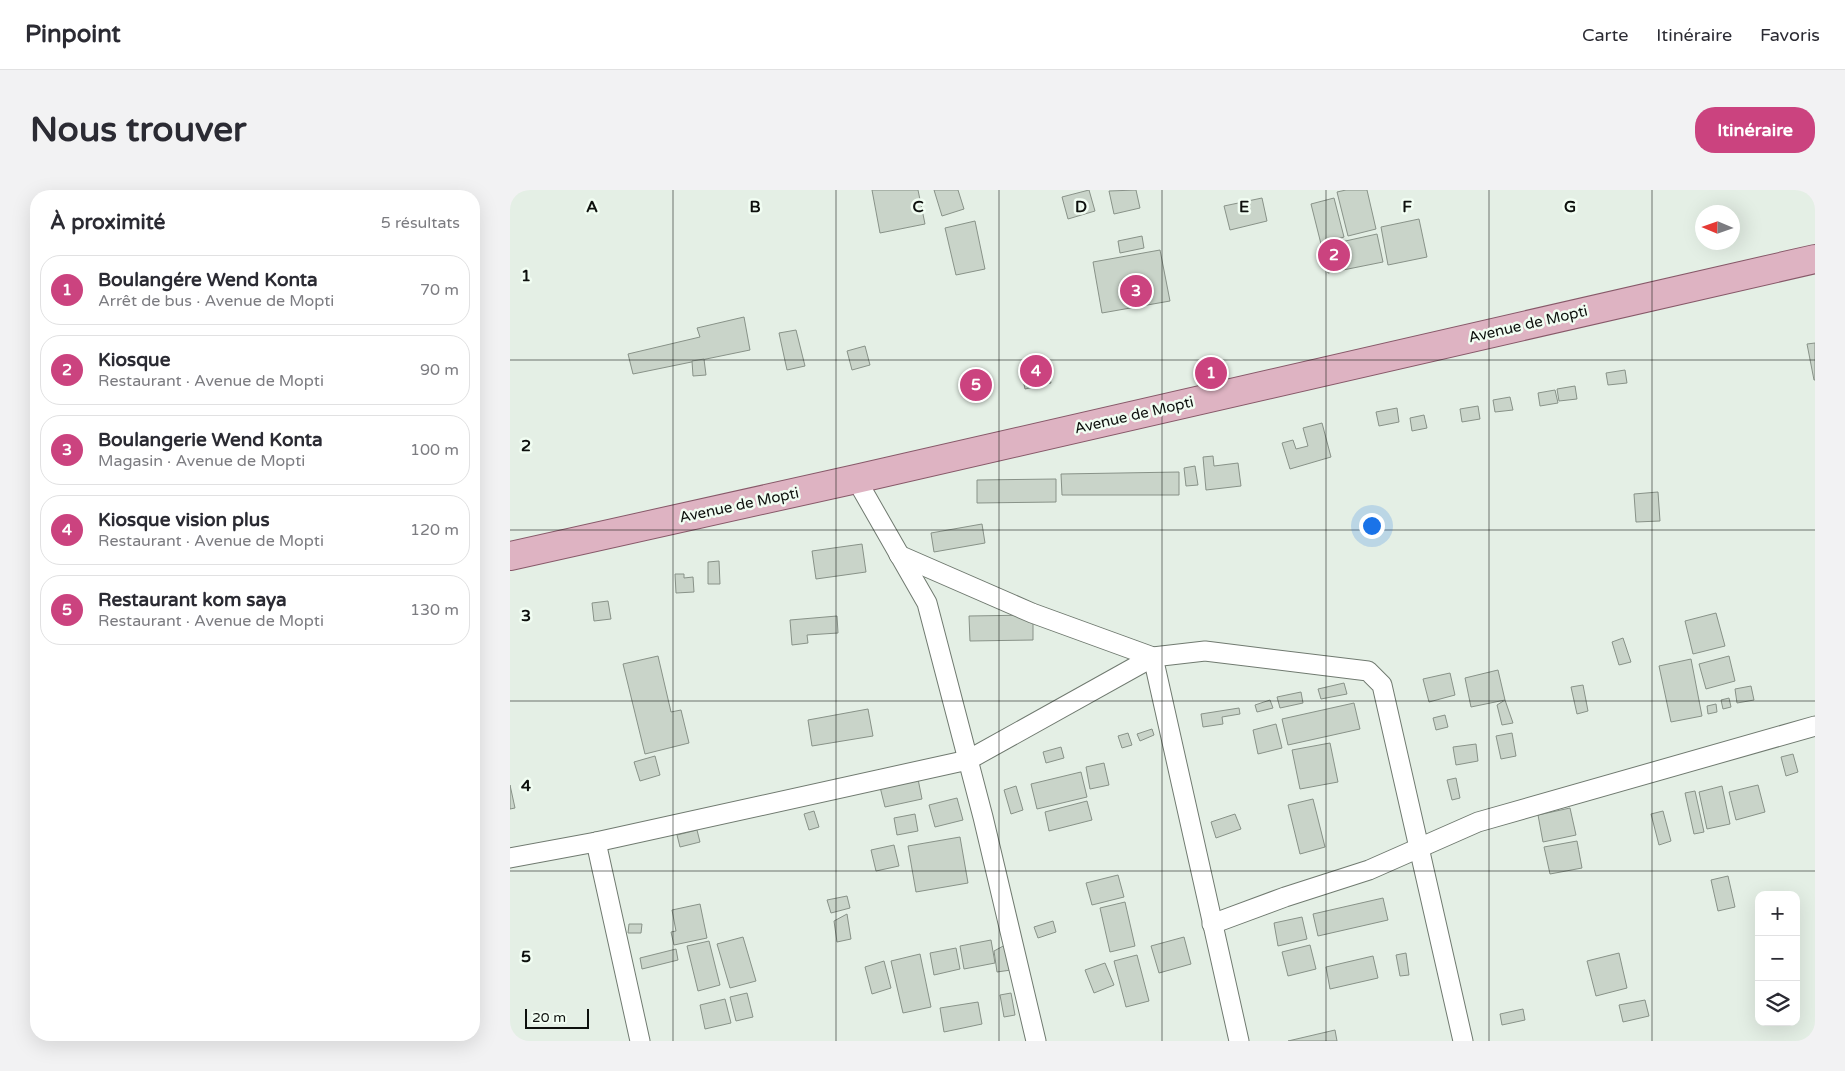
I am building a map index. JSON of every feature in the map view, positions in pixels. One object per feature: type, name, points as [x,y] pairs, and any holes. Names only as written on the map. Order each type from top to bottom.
[{"type":"main road","name":"Avenue de Mopti","points":[[510,556],[856,479],[1815,259]]},
{"type":"street","points":[[856,479],[926,603],[968,760],[1036,1041]]},
{"type":"street","points":[[899,555],[1032,613],[1153,657]]},
{"type":"street","points":[[510,858],[596,842],[968,760],[1153,657],[1205,651],[1368,671],[1382,685],[1418,850],[1463,1041]]},
{"type":"street","points":[[1153,657],[1239,1041]]},
{"type":"street","points":[[1212,924],[1285,897],[1369,870],[1478,822],[1815,726]]},
{"type":"street","points":[[596,842],[640,1041]]},
{"type":"building","points":[[872,190],[918,190],[925,224],[880,233]]},
{"type":"building","points":[[934,190],[958,190],[964,209],[942,216]]},
{"type":"building","points":[[1089,190],[1095,211],[1068,219],[1062,197]]},
{"type":"building","points":[[1136,190],[1140,208],[1114,214],[1109,191]]},
{"type":"building","points":[[1367,190],[1376,229],[1348,236],[1337,192]]},
{"type":"building","points":[[1262,198],[1267,221],[1230,230],[1224,206]]},
{"type":"building","points":[[1334,198],[1344,237],[1321,244],[1311,204]]},
{"type":"building","points":[[1419,219],[1427,257],[1388,265],[1381,227]]},
{"type":"building","points":[[975,221],[985,269],[956,275],[945,228]]},
{"type":"building","points":[[1377,234],[1383,262],[1328,273],[1323,246]]},
{"type":"building","points":[[1142,236],[1144,248],[1120,253],[1118,241]]},
{"type":"building","points":[[1160,250],[1170,301],[1102,313],[1093,262]]},
{"type":"building","points":[[744,317],[750,350],[633,374],[628,354],[700,337],[697,328]]},
{"type":"building","points":[[796,330],[805,366],[787,370],[779,333]]},
{"type":"building","points":[[1815,343],[1815,380],[1814,380],[1807,344]]},
{"type":"building","points":[[865,346],[870,365],[852,370],[847,351]]},
{"type":"building","points":[[704,359],[706,375],[693,376],[692,361]]},
{"type":"building","points":[[1046,360],[1051,383],[1025,389],[1020,366]]},
{"type":"building","points":[[1625,370],[1627,383],[1608,385],[1606,373]]},
{"type":"building","points":[[988,375],[991,394],[972,397],[969,378]]},
{"type":"building","points":[[1575,386],[1577,399],[1559,401],[1557,389]]},
{"type":"building","points":[[1555,390],[1558,403],[1540,406],[1538,393]]},
{"type":"building","points":[[1510,397],[1513,410],[1495,412],[1493,400]]},
{"type":"building","points":[[1478,406],[1480,419],[1462,422],[1460,409]]},
{"type":"building","points":[[1397,408],[1399,422],[1379,426],[1376,412]]},
{"type":"building","points":[[1424,415],[1427,428],[1412,431],[1410,418]]},
{"type":"building","points":[[1322,423],[1331,457],[1290,469],[1282,443],[1293,440],[1296,449],[1308,446],[1303,428]]},
{"type":"building","points":[[1213,456],[1214,466],[1238,463],[1241,486],[1206,490],[1203,457]]},
{"type":"building","points":[[1195,466],[1198,485],[1186,486],[1184,468]]},
{"type":"building","points":[[1179,472],[1179,495],[1062,495],[1061,474]]},
{"type":"building","points":[[1056,479],[1056,502],[977,503],[977,480]]},
{"type":"building","points":[[1658,492],[1660,521],[1636,522],[1634,494]]},
{"type":"building","points":[[982,524],[985,543],[934,552],[931,533]]},
{"type":"building","points":[[862,544],[866,572],[816,579],[812,551]]},
{"type":"building","points":[[719,561],[720,584],[708,584],[708,562]]},
{"type":"building","points":[[675,574],[684,574],[684,578],[693,577],[694,592],[676,593]]},
{"type":"building","points":[[608,601],[611,619],[594,621],[592,603]]},
{"type":"building","points":[[1716,613],[1725,646],[1693,654],[1685,621]]},
{"type":"building","points":[[1033,615],[1033,640],[970,641],[969,616]]},
{"type":"building","points":[[837,616],[838,633],[807,635],[808,643],[792,645],[790,620]]},
{"type":"building","points":[[1623,638],[1631,662],[1619,665],[1612,642]]},
{"type":"building","points":[[658,656],[671,712],[681,710],[689,743],[645,754],[623,664]]},
{"type":"building","points":[[1729,656],[1735,681],[1706,689],[1699,664]]},
{"type":"building","points":[[1691,659],[1702,716],[1671,722],[1659,666]]},
{"type":"building","points":[[1498,670],[1505,700],[1471,707],[1465,678]]},
{"type":"building","points":[[1450,673],[1455,695],[1429,702],[1423,679]]},
{"type":"building","points":[[1344,683],[1347,694],[1321,699],[1318,689]]},
{"type":"building","points":[[1583,685],[1588,711],[1577,714],[1571,687]]},
{"type":"building","points":[[1751,686],[1754,700],[1737,703],[1735,689]]},
{"type":"building","points":[[1301,692],[1303,703],[1280,708],[1277,697]]},
{"type":"building","points":[[1729,698],[1731,707],[1723,709],[1721,700]]},
{"type":"building","points":[[1270,700],[1273,708],[1257,712],[1255,705]]},
{"type":"building","points":[[1505,700],[1513,723],[1502,725],[1497,705]]},
{"type":"building","points":[[1354,703],[1360,729],[1288,745],[1282,719]]},
{"type":"building","points":[[1716,704],[1717,712],[1708,714],[1707,706]]},
{"type":"building","points":[[1239,708],[1240,714],[1222,717],[1223,724],[1203,727],[1201,714]]},
{"type":"building","points":[[868,709],[873,736],[812,746],[808,720]]},
{"type":"building","points":[[1445,715],[1448,727],[1436,730],[1433,718]]},
{"type":"building","points":[[1276,724],[1282,748],[1258,754],[1253,730]]},
{"type":"building","points":[[1152,729],[1154,735],[1140,741],[1137,734]]},
{"type":"building","points":[[1128,733],[1132,745],[1122,748],[1118,736]]},
{"type":"building","points":[[1512,733],[1516,756],[1501,759],[1496,736]]},
{"type":"building","points":[[1330,743],[1338,782],[1300,789],[1292,750]]},
{"type":"building","points":[[1476,744],[1478,761],[1456,765],[1453,747]]},
{"type":"building","points":[[1061,747],[1064,758],[1046,763],[1043,752]]},
{"type":"building","points":[[1793,754],[1798,772],[1786,776],[1781,757]]},
{"type":"building","points":[[655,756],[660,775],[640,781],[634,762]]},
{"type":"building","points":[[1104,763],[1109,785],[1090,789],[1086,767]]},
{"type":"building","points":[[1081,772],[1087,797],[1037,809],[1031,784]]},
{"type":"building","points":[[1456,778],[1460,798],[1452,800],[1447,780]]},
{"type":"building","points":[[918,779],[922,799],[885,807],[880,787]]},
{"type":"building","points":[[510,785],[515,808],[510,809]]},
{"type":"building","points":[[1758,785],[1765,812],[1736,820],[1729,792]]},
{"type":"building","points":[[1016,786],[1023,810],[1011,814],[1004,790]]},
{"type":"building","points":[[1722,786],[1730,824],[1707,829],[1699,792]]},
{"type":"building","points":[[1695,791],[1704,832],[1694,834],[1685,793]]},
{"type":"building","points":[[957,798],[963,820],[935,827],[929,805]]},
{"type":"building","points":[[1313,799],[1325,847],[1300,854],[1288,805]]},
{"type":"building","points":[[1087,801],[1092,820],[1049,831],[1045,812]]},
{"type":"building","points":[[1570,808],[1576,835],[1543,842],[1538,815]]},
{"type":"building","points":[[814,811],[819,827],[809,830],[804,814]]},
{"type":"building","points":[[1663,811],[1671,841],[1659,845],[1651,814]]},
{"type":"building","points":[[915,814],[918,831],[897,835],[894,818]]},
{"type":"building","points":[[1235,814],[1241,829],[1216,838],[1211,822]]},
{"type":"building","points":[[697,830],[700,842],[680,847],[677,835]]},
{"type":"building","points":[[960,837],[968,883],[916,892],[908,846]]},
{"type":"building","points":[[1577,841],[1582,868],[1550,874],[1544,847]]},
{"type":"building","points":[[894,845],[899,866],[876,871],[871,850]]},
{"type":"building","points":[[1118,875],[1124,897],[1092,905],[1086,883]]},
{"type":"building","points":[[1728,876],[1735,907],[1718,911],[1711,880]]},
{"type":"building","points":[[847,896],[850,908],[831,913],[827,900]]},
{"type":"building","points":[[1383,898],[1388,920],[1318,936],[1313,914]]},
{"type":"building","points":[[1125,902],[1135,946],[1110,952],[1100,908]]},
{"type":"building","points":[[700,904],[707,938],[674,945],[671,932],[676,931],[672,910]]},
{"type":"building","points":[[847,914],[851,939],[837,942],[834,921]]},
{"type":"building","points":[[1302,917],[1307,939],[1278,946],[1274,923]]},
{"type":"building","points":[[1053,921],[1056,932],[1038,938],[1034,927]]},
{"type":"building","points":[[629,924],[642,924],[641,933],[628,933]]},
{"type":"building","points":[[743,937],[756,981],[730,988],[717,944]]},
{"type":"building","points":[[1184,937],[1191,964],[1159,973],[1151,946]]},
{"type":"building","points":[[991,940],[995,963],[964,969],[960,946]]},
{"type":"building","points":[[709,941],[720,985],[698,991],[687,946]]},
{"type":"building","points":[[1007,944],[1011,970],[997,972],[994,951]]},
{"type":"building","points":[[1310,945],[1316,969],[1288,976],[1282,952]]},
{"type":"building","points":[[956,948],[960,969],[934,975],[930,953]]},
{"type":"building","points":[[676,949],[678,960],[642,969],[640,958]]},
{"type":"building","points":[[1406,953],[1409,975],[1400,976],[1396,955]]},
{"type":"building","points":[[1619,953],[1627,988],[1596,996],[1587,961]]},
{"type":"building","points":[[920,954],[931,1007],[903,1013],[891,961]]},
{"type":"building","points":[[1137,955],[1149,1001],[1126,1007],[1114,961]]},
{"type":"building","points":[[1373,956],[1378,978],[1330,989],[1326,967]]},
{"type":"building","points":[[884,961],[891,988],[872,994],[865,967]]},
{"type":"building","points":[[1105,963],[1114,985],[1094,993],[1085,970]]},
{"type":"building","points":[[747,993],[753,1017],[736,1021],[730,997]]},
{"type":"building","points":[[1011,993],[1015,1015],[1004,1017],[1000,995]]},
{"type":"building","points":[[725,999],[731,1023],[705,1029],[700,1005]]},
{"type":"building","points":[[1645,1000],[1649,1016],[1623,1022],[1619,1005]]},
{"type":"building","points":[[978,1002],[982,1024],[944,1032],[940,1008]]},
{"type":"building","points":[[1523,1009],[1525,1020],[1502,1025],[1500,1014]]},
{"type":"building","points":[[1335,1030],[1337,1041],[1288,1041]]},
{"type":"place","name":"Kiosque","points":[[1334,255]]},
{"type":"place","name":"Boulangerie Wend Konta","points":[[1136,291]]},
{"type":"place","name":"Kiosque vision plus","points":[[1036,371]]},
{"type":"place","name":"Boulangére Wend Konta","points":[[1211,373]]},
{"type":"place","name":"Restaurant kom saya","points":[[976,385]]}]
